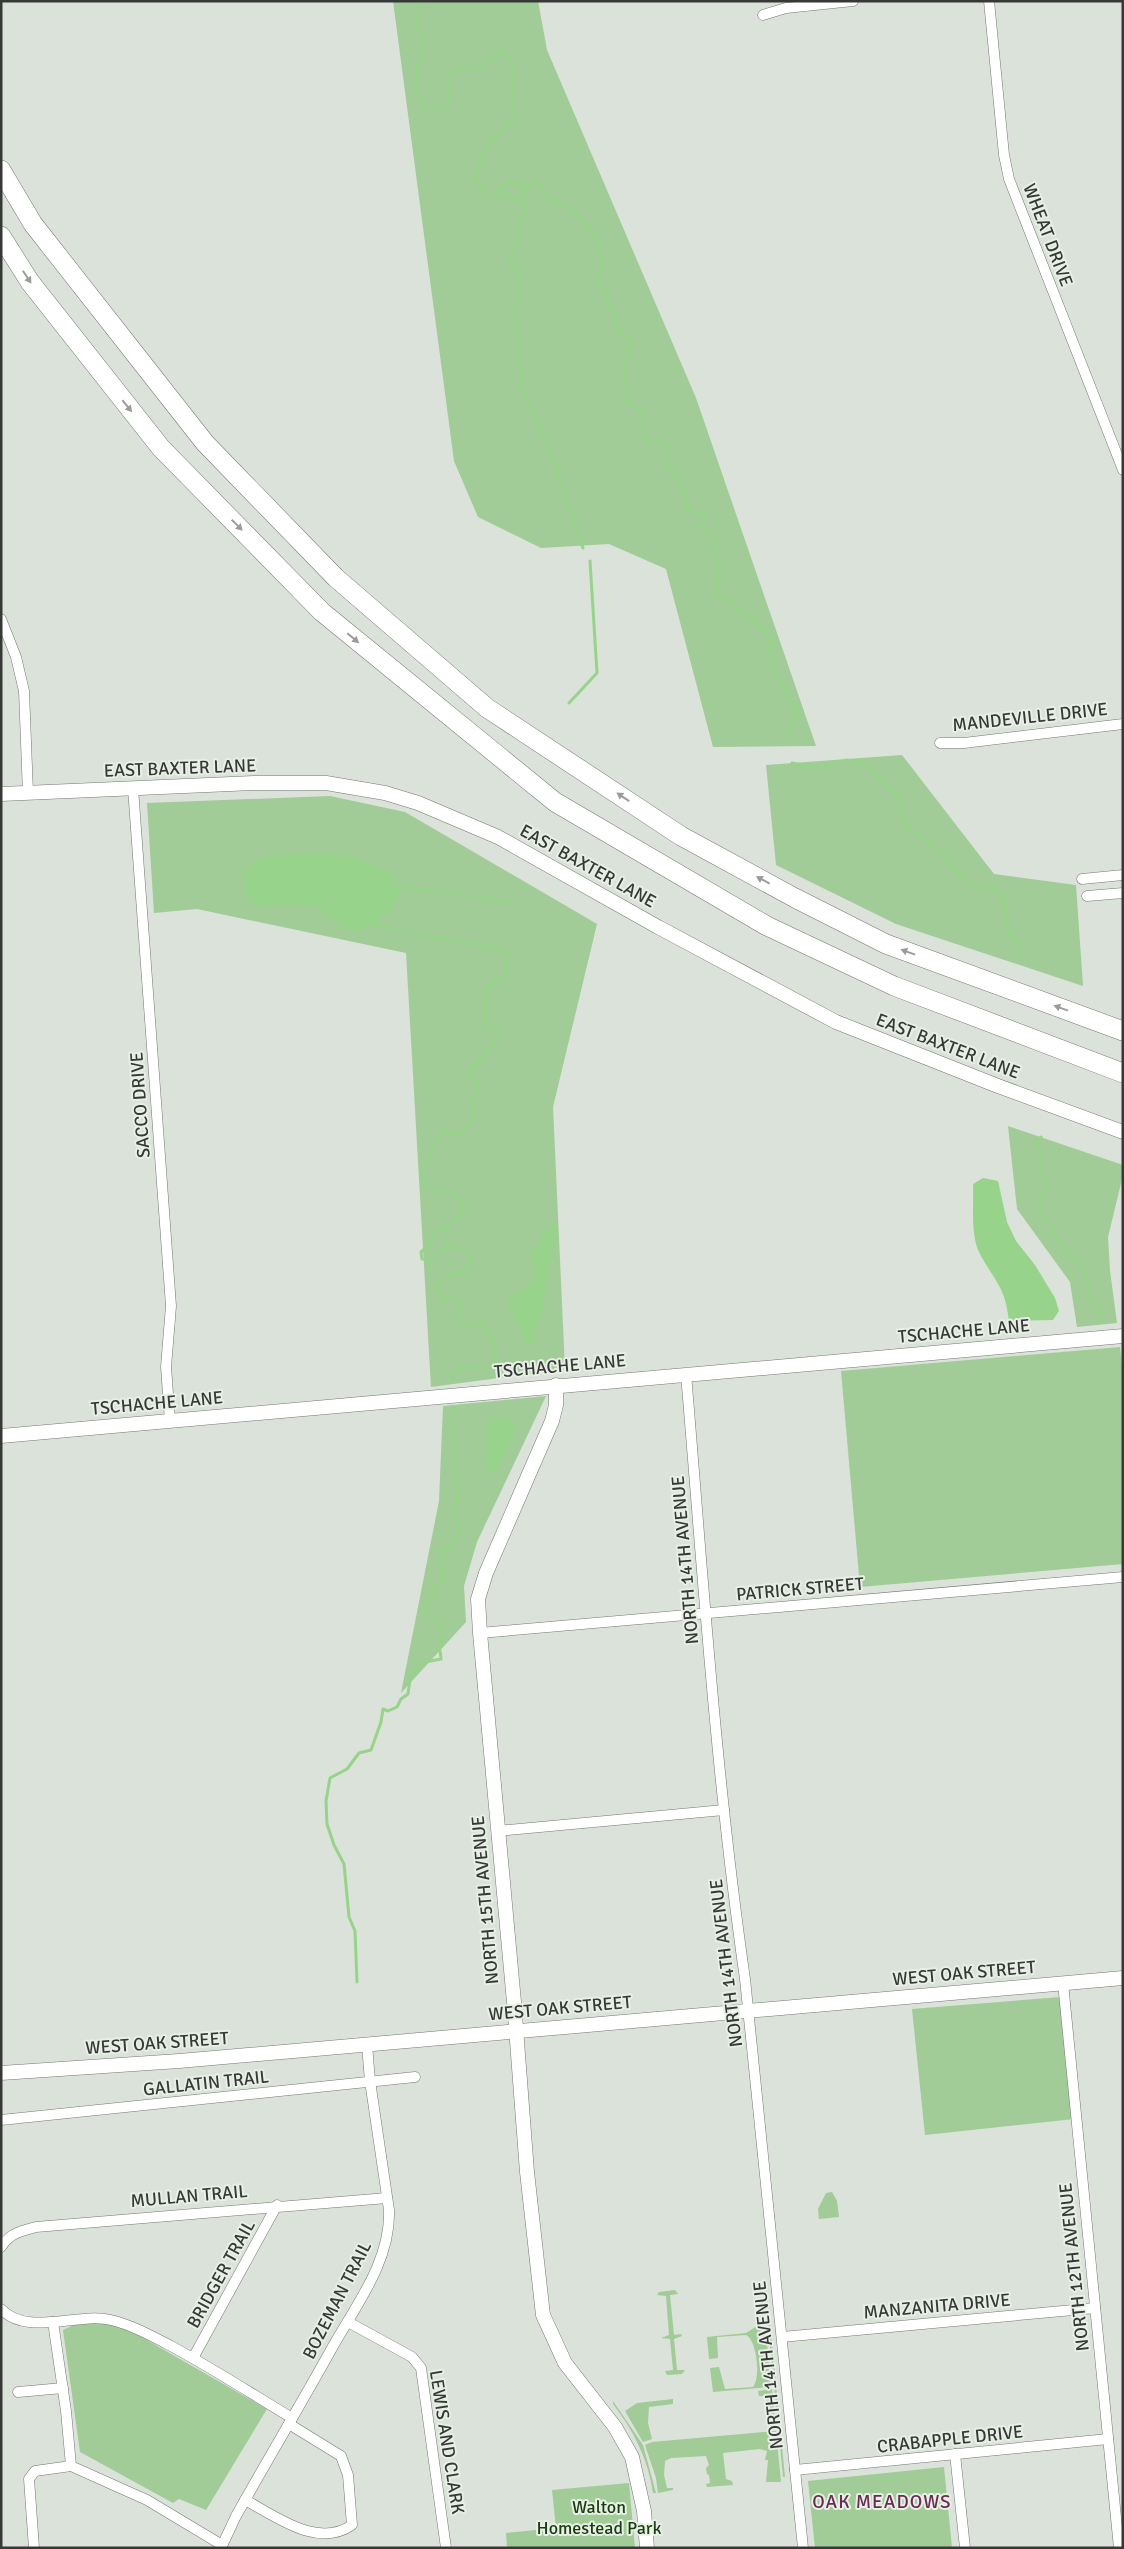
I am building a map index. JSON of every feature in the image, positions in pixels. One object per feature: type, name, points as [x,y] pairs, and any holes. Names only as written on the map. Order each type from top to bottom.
[{"type":"highway","points":[[1,170],[33,224],[205,443],[336,578],[487,708],[681,836],[886,944],[1090,1019],[1123,1029]]},
{"type":"highway","points":[[1,236],[36,289],[161,448],[322,612],[556,802],[767,926],[894,986],[1123,1073]]},
{"type":"street","points":[[764,15],[786,8],[853,1]]},
{"type":"street","name":"WHEAT DRIVE","points":[[989,1],[1004,155],[1009,179],[1123,470]]},
{"type":"street","points":[[1,619],[16,657],[24,691],[28,793]]},
{"type":"street","name":"MANDEVILLE DRIVE","points":[[940,743],[964,743],[1123,724]]},
{"type":"street","name":"EAST BAXTER LANE","points":[[1,794],[133,788],[326,783],[385,793],[431,807],[498,837],[580,884],[836,1022],[998,1086],[1123,1132]]},
{"type":"street","name":"SACCO DRIVE","points":[[133,788],[171,1306],[166,1367],[170,1421]]},
{"type":"street","points":[[1082,879],[1122,875],[1123,887]]},
{"type":"street","points":[[1087,896],[1123,893]]},
{"type":"street","name":"TSCHACHE LANE","points":[[1,1436],[556,1385],[1123,1336]]},
{"type":"street","name":"NORTH 14TH AVENUE","points":[[686,1374],[724,1810],[748,2010],[803,2548]]},
{"type":"street","name":"NORTH 15TH AVENUE","points":[[556,1385],[556,1405],[552,1421],[486,1573],[478,1599],[480,1633],[534,2250],[542,2315],[565,2363],[615,2427],[632,2456],[644,2511],[648,2548]]},
{"type":"street","name":"PATRICK STREET","points":[[480,1633],[1123,1577]]},
{"type":"street","points":[[497,1831],[724,1810]]},
{"type":"street","name":"WEST OAK STREET","points":[[1,2073],[367,2045],[1123,1978]]},
{"type":"street","name":"NORTH 12TH AVENUE","points":[[1063,1983],[1119,2548]]},
{"type":"street","name":"BOZEMAN TRAIL","points":[[222,2546],[245,2500],[348,2322],[382,2257],[389,2224],[367,2045]]},
{"type":"street","name":"GALLATIN TRAIL","points":[[1,2120],[415,2077]]},
{"type":"street","name":"MULLAN TRAIL","points":[[1,2247],[16,2232],[36,2227],[278,2205],[387,2198]]},
{"type":"street","name":"BRIDGER TRAIL","points":[[193,2358],[278,2205]]},
{"type":"street","points":[[1,2308],[8,2316],[24,2321],[54,2322],[94,2318],[110,2319],[133,2326],[193,2358],[341,2456],[348,2475],[352,2525],[343,2531],[333,2533],[306,2531],[245,2500]]},
{"type":"street","name":"MANZANITA DRIVE","points":[[782,2336],[1095,2308]]},
{"type":"street","points":[[54,2322],[64,2388],[72,2466]]},
{"type":"street","name":"LEWIS AND CLARK","points":[[348,2322],[412,2357],[421,2368],[446,2548]]},
{"type":"street","points":[[18,2392],[64,2388]]},
{"type":"street","name":"CRABAPPLE DRIVE","points":[[795,2470],[1108,2439]]},
{"type":"street","points":[[955,2454],[965,2548]]},
{"type":"street","points":[[34,2548],[29,2478],[35,2471],[72,2466],[147,2500],[222,2546]]},
{"type":"green space","points":[[393,1],[538,1],[547,50],[696,398],[816,746],[713,747],[666,569],[609,544],[541,548],[478,517],[454,461]]},
{"type":"green space","points":[[902,755],[994,874],[1076,885],[1083,986],[896,924],[776,865],[766,765]]},
{"type":"green space","points":[[330,796],[405,812],[597,924],[553,1107],[565,1369],[431,1387],[406,953],[197,909],[154,913],[147,803]]},
{"type":"green space","points":[[1008,1126],[1123,1165],[1123,1175],[1108,1237],[1110,1271],[1117,1323],[1077,1327],[1070,1282],[1017,1209]]},
{"type":"green space","points":[[1120,1347],[1123,1375],[1123,1564],[860,1587],[841,1371]]},
{"type":"green space","points":[[546,1396],[477,1542],[464,1586],[466,1622],[401,1693],[439,1501],[443,1406]]},
{"type":"green space","points":[[1061,1997],[1074,2119],[925,2135],[912,2009]]},
{"type":"green space","points":[[832,2192],[837,2201],[839,2217],[819,2219],[818,2209],[826,2193]]},
{"type":"green space","points":[[764,2282],[766,2283],[785,2477],[783,2477]]},
{"type":"green space","points":[[675,2290],[678,2294],[670,2295],[674,2335],[681,2334],[682,2336],[674,2339],[677,2370],[685,2370],[682,2374],[667,2375],[665,2371],[673,2370],[670,2339],[661,2338],[669,2335],[666,2296],[657,2295],[659,2292]]},
{"type":"green space","points":[[105,2321],[126,2328],[267,2409],[206,2510],[179,2499],[173,2503],[80,2452],[63,2330],[80,2322]]},
{"type":"green space","points":[[765,2321],[771,2387],[713,2392],[710,2368],[719,2367],[725,2389],[753,2387],[757,2376],[757,2360],[753,2344],[746,2335],[717,2337],[718,2358],[709,2359],[707,2337],[746,2333]]},
{"type":"green space","points":[[772,2389],[776,2429],[770,2429],[767,2399],[765,2396],[759,2396],[758,2391]]},
{"type":"green space","points":[[673,2399],[673,2404],[649,2407],[648,2423],[652,2439],[643,2442],[625,2411],[637,2403]]},
{"type":"green space","points":[[613,2401],[643,2445],[656,2493],[653,2493],[648,2469],[634,2435],[613,2404]]},
{"type":"green space","points":[[776,2431],[781,2482],[766,2482],[768,2460],[765,2460],[767,2451],[760,2449],[723,2453],[726,2479],[732,2481],[733,2485],[707,2487],[706,2484],[710,2483],[706,2468],[709,2465],[706,2456],[671,2458],[665,2461],[664,2475],[667,2488],[673,2488],[673,2490],[658,2493],[656,2478],[645,2445],[652,2442]]},
{"type":"green space","name":"OAK MEADOWS","points":[[944,2467],[952,2548],[815,2548],[808,2481]]},
{"type":"green space","name":"Walton Homestead Park","points":[[629,2483],[635,2548],[507,2548],[506,2533],[556,2528],[552,2490]]},
{"type":"shaded area","points":[[286,853],[342,855],[366,862],[394,875],[400,894],[392,908],[383,918],[356,932],[339,925],[320,907],[293,905],[259,907],[246,896],[242,874],[258,859]]},
{"type":"shaded area","points":[[983,1178],[998,1181],[1007,1222],[1016,1241],[1035,1265],[1055,1298],[1059,1311],[1053,1320],[1009,1321],[1002,1292],[980,1254],[975,1238],[973,1184]]},
{"type":"shaded area","points":[[556,1219],[557,1228],[541,1319],[535,1333],[535,1342],[529,1344],[524,1341],[508,1301],[509,1297],[524,1289],[532,1281],[534,1270],[530,1254]]},
{"type":"shaded area","points":[[496,1418],[515,1421],[518,1426],[496,1474],[487,1474],[488,1444],[485,1426]]},
{"type":"waterway","points":[[423,1],[417,20],[424,45],[418,68],[416,92],[426,106],[441,109],[450,100],[448,73],[459,67],[471,69],[481,66],[500,52],[509,57],[514,74],[512,103],[516,109],[514,122],[488,144],[474,179],[490,195],[511,196],[528,206],[519,227],[519,242],[513,250],[510,261],[521,274],[514,311],[523,392],[549,447],[583,548]]},
{"type":"waterway","points":[[498,193],[510,181],[521,185],[525,194],[528,193],[526,184],[538,184],[550,199],[568,206],[580,216],[595,234],[603,266],[599,284],[601,290],[608,292],[609,297],[606,298],[606,303],[615,312],[616,328],[632,341],[632,345],[629,347],[631,353],[624,361],[628,402],[641,411],[645,436],[648,441],[662,441],[666,445],[668,463],[678,479],[679,486],[686,493],[688,509],[692,512],[706,513],[708,517],[702,524],[704,531],[719,542],[714,551],[719,572],[716,592],[761,625],[765,633],[772,637],[775,669],[798,713],[786,738]]},
{"type":"waterway","points":[[569,703],[597,673],[590,561]]},
{"type":"waterway","points":[[792,763],[813,767],[830,766],[846,760],[862,762],[901,798],[904,824],[946,855],[952,868],[977,886],[982,888],[990,885],[999,895],[1003,895],[1010,937],[1016,938],[1019,946],[1018,958]]},
{"type":"waterway","points":[[396,888],[398,886],[511,902]]},
{"type":"waterway","points":[[376,921],[374,925],[509,951],[505,975],[486,991],[485,1027],[499,1028],[501,1035],[468,1075],[477,1082],[479,1089],[472,1098],[476,1109],[470,1123],[460,1133],[444,1134],[437,1138],[424,1166],[421,1178],[435,1190],[453,1190],[463,1207],[462,1214],[448,1227],[434,1233],[433,1240],[421,1252],[422,1259],[429,1259],[452,1245],[468,1252],[471,1259],[467,1273],[458,1273],[450,1276],[437,1288],[442,1299],[455,1297],[460,1301],[458,1317],[466,1326],[484,1322],[497,1350],[491,1366],[460,1368],[453,1379]]},
{"type":"waterway","points":[[1041,1137],[1037,1142],[1040,1150],[1041,1170],[1047,1185],[1039,1202],[1042,1215],[1052,1225],[1053,1233],[1073,1259],[1081,1260],[1090,1288],[1091,1301],[1098,1300],[1100,1316],[1103,1320]]},
{"type":"waterway","points":[[357,1982],[355,1931],[349,1917],[344,1864],[334,1845],[327,1824],[326,1801],[330,1778],[347,1769],[359,1753],[371,1750],[381,1722],[383,1709],[388,1711],[397,1707],[401,1699],[408,1694],[410,1679],[420,1663],[441,1659],[441,1626],[436,1619],[426,1614],[425,1608],[429,1599],[435,1599],[437,1594],[434,1591],[434,1587],[441,1582],[442,1563],[439,1550],[442,1548],[449,1551],[460,1532],[454,1504],[458,1500],[460,1490],[451,1463],[454,1457],[456,1440],[449,1418],[456,1410]]},
{"type":"district","name":"OAK MEADOWS","points":[[882,2501]]}]
